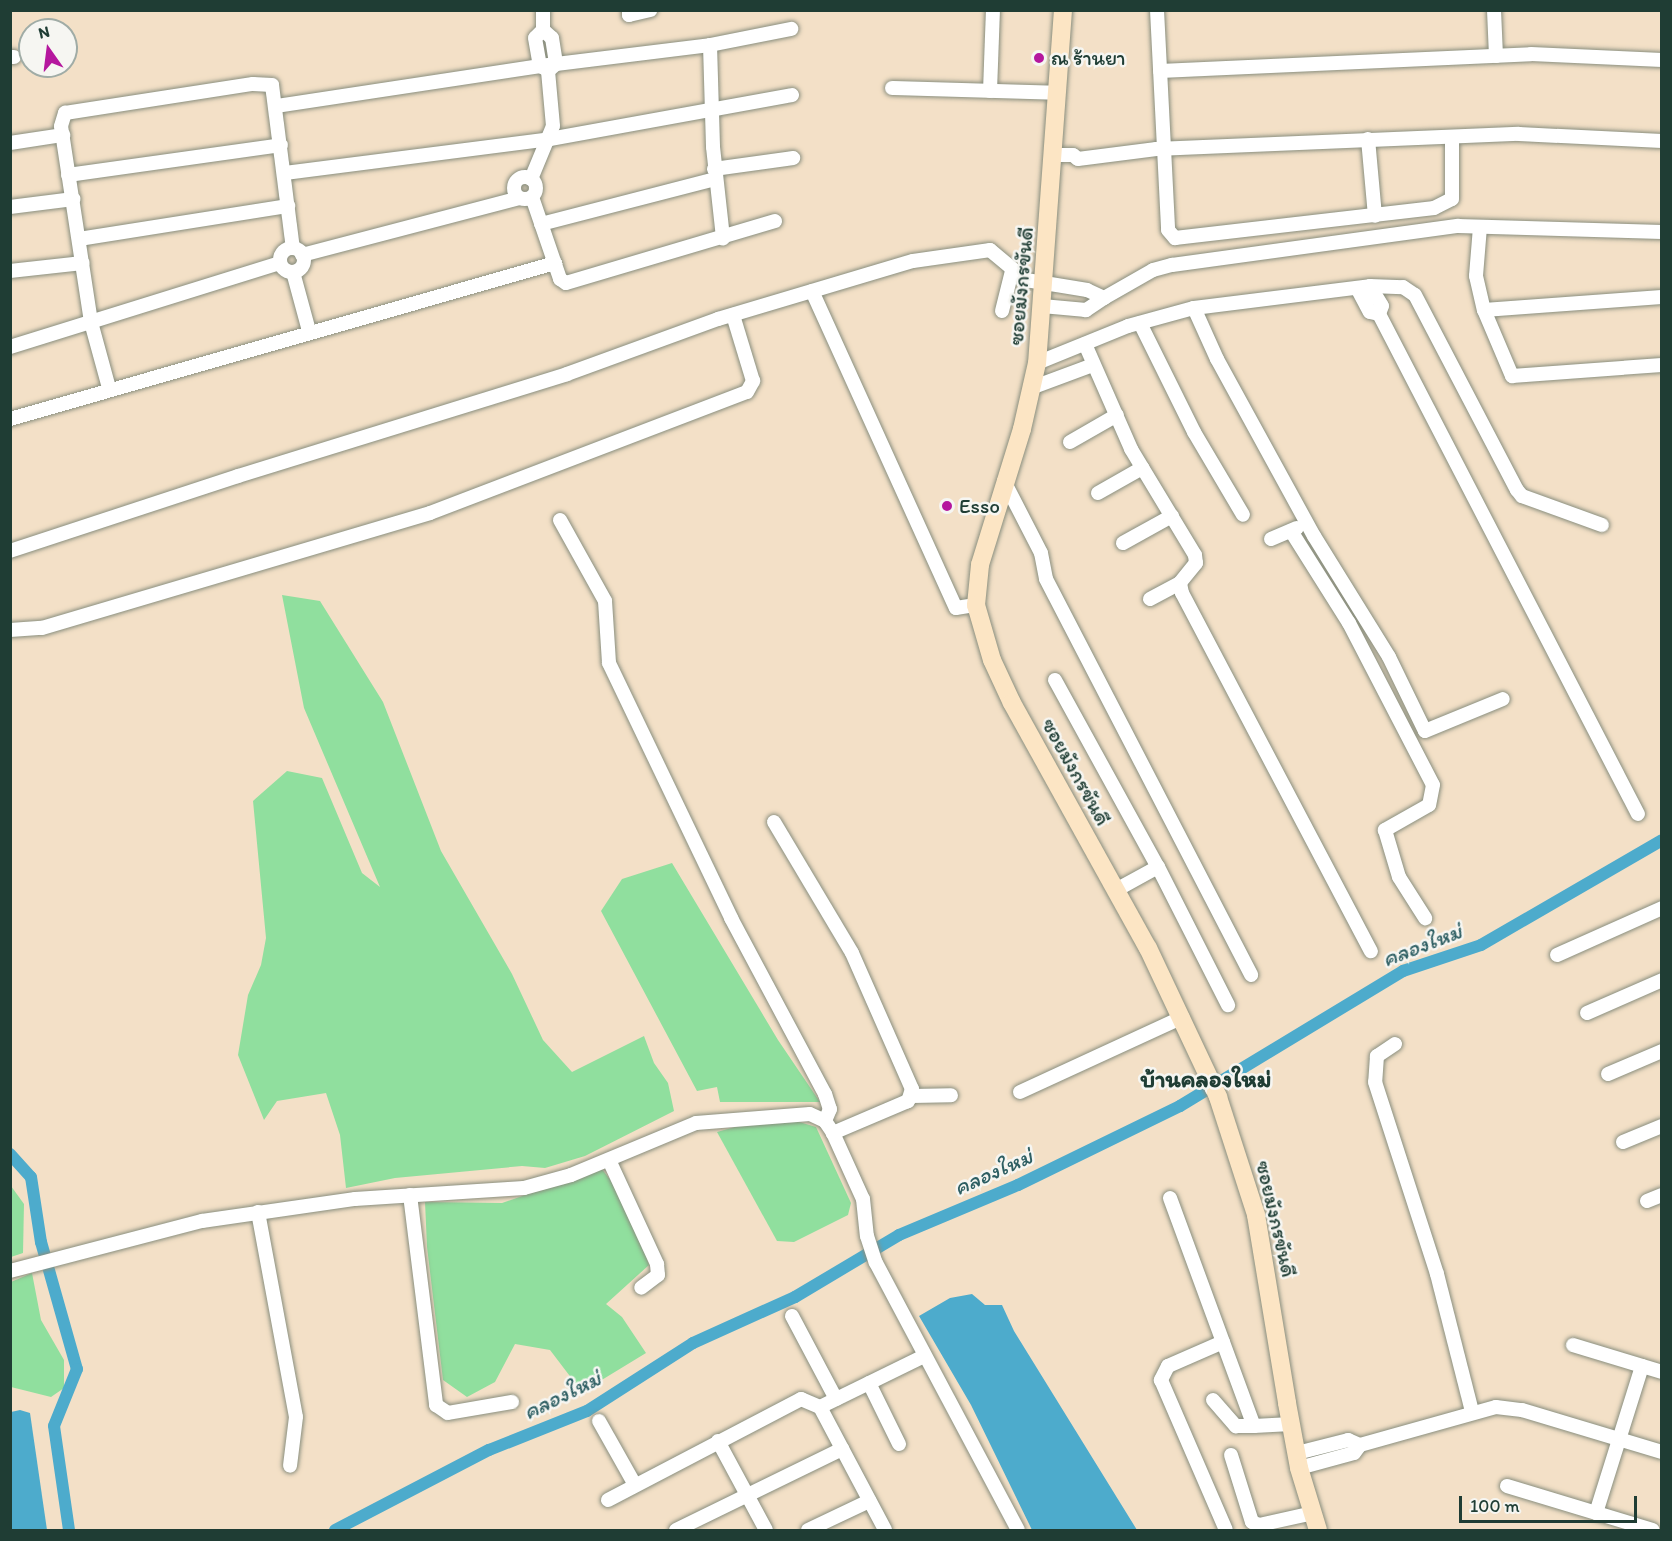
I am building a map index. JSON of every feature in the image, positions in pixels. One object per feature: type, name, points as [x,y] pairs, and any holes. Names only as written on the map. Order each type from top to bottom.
[{"type":"street","points":[[280,263],[282,252],[298,252],[525,197],[536,190],[531,179],[550,139],[554,113],[548,67],[552,38],[543,30],[543,10]]},
{"type":"street","points":[[629,10],[629,15],[650,10]]},
{"type":"street","points":[[990,91],[993,10]]},
{"type":"street","name":"ซอยมังกรขันดี","points":[[1063,10],[1045,285],[1037,363],[980,565],[976,605],[992,660],[1012,704],[1116,890],[1183,1017],[1218,1097],[1257,1215],[1291,1424],[1315,1522]]},
{"type":"street","points":[[1157,10],[1167,230],[1175,238],[1434,208],[1452,199],[1452,137]]},
{"type":"street","points":[[1494,10],[1496,56]]},
{"type":"street","points":[[276,106],[710,45],[791,29]]},
{"type":"street","points":[[710,45],[715,174],[723,238]]},
{"type":"street","points":[[1160,71],[1496,56],[1662,60]]},
{"type":"street","points":[[109,388],[91,322],[61,117],[74,110],[253,84],[272,85],[288,206],[302,266],[293,272]]},
{"type":"street","points":[[892,88],[1057,93]]},
{"type":"street","points":[[285,173],[550,139],[792,95]]},
{"type":"street","points":[[10,143],[63,135]]},
{"type":"street","points":[[1053,155],[1073,155],[1078,159],[1107,157],[1111,153],[1162,149],[1452,137],[1582,135],[1662,141]]},
{"type":"street","points":[[1368,139],[1375,216]]},
{"type":"street","points":[[68,175],[281,144]]},
{"type":"street","points":[[541,224],[715,174],[793,159]]},
{"type":"street","points":[[525,197],[541,224],[560,279],[572,283],[775,221]]},
{"type":"street","points":[[10,207],[72,199]]},
{"type":"street","points":[[79,238],[288,206]]},
{"type":"street","points":[[1042,306],[1086,310],[1153,270],[1179,263],[1458,226],[1662,232]]},
{"type":"street","points":[[1480,227],[1476,276],[1484,309],[1512,376],[1662,365]]},
{"type":"street","points":[[10,551],[238,476],[567,374],[733,315],[913,261],[990,250],[1002,257],[1012,271],[1045,285],[1087,290],[1104,298]]},
{"type":"street","points":[[10,271],[83,263]]},
{"type":"street","points":[[280,263],[293,272],[309,331]]},
{"type":"street","points":[[10,348],[280,263]]},
{"type":"street","points":[[10,419],[109,388],[555,263]]},
{"type":"street","points":[[1002,311],[1012,271]]},
{"type":"street","points":[[1364,287],[1382,306],[1379,314],[1638,814]]},
{"type":"street","points":[[1037,363],[1140,323],[1194,308],[1364,287],[1403,287],[1415,295],[1522,496],[1602,525]]},
{"type":"street","points":[[812,291],[956,608],[976,605]]},
{"type":"street","points":[[1484,309],[1662,297]]},
{"type":"street","points":[[1194,308],[1217,359],[1307,524],[1389,657],[1425,731],[1503,699]]},
{"type":"street","points":[[10,630],[42,628],[430,513],[747,392],[753,381],[733,315]]},
{"type":"street","points":[[1140,323],[1190,423],[1243,515]]},
{"type":"street","points":[[1085,344],[1142,468],[1195,555],[1196,563],[1180,583],[1150,599]]},
{"type":"street","points":[[1031,388],[1093,365]]},
{"type":"street","points":[[1070,442],[1117,415]]},
{"type":"street","points":[[1098,493],[1142,468]]},
{"type":"street","points":[[1004,481],[1041,554],[1046,579],[1251,975]]},
{"type":"street","points":[[1124,543],[1172,516]]},
{"type":"street","points":[[560,520],[605,601],[609,663],[721,897],[825,1094],[830,1109],[825,1121]]},
{"type":"street","points":[[1272,539],[1307,524]]},
{"type":"street","points":[[1291,531],[1349,623],[1433,785],[1429,805],[1385,830],[1399,876],[1425,918]]},
{"type":"street","points":[[1180,583],[1192,612],[1371,951]]},
{"type":"street","points":[[1055,680],[1158,867],[1228,1005]]},
{"type":"street","points":[[774,822],[857,963],[912,1089],[912,1096]]},
{"type":"street","points":[[1116,890],[1158,867]]},
{"type":"street","points":[[1557,955],[1662,908]]},
{"type":"street","points":[[1587,1012],[1662,980]]},
{"type":"street","points":[[1020,1092],[1183,1017]]},
{"type":"street","points":[[1395,1044],[1377,1056],[1375,1082],[1437,1274],[1472,1411]]},
{"type":"street","points":[[1608,1074],[1662,1052]]},
{"type":"street","points":[[833,1133],[912,1096],[951,1095]]},
{"type":"street","points":[[17,1269],[158,1230],[258,1212],[410,1195],[524,1188],[609,1160],[706,1121],[810,1113],[825,1121],[833,1133],[863,1199],[867,1236],[876,1263],[1018,1530]]},
{"type":"street","points":[[1623,1142],[1662,1126]]},
{"type":"street","points":[[609,1160],[657,1264],[658,1275],[641,1288]]},
{"type":"street","points":[[410,1195],[436,1405],[448,1413],[512,1402]]},
{"type":"street","points":[[1647,1201],[1662,1195]]},
{"type":"street","points":[[1170,1198],[1254,1426]]},
{"type":"street","points":[[258,1212],[296,1416],[290,1466]]},
{"type":"street","points":[[792,1316],[836,1399]]},
{"type":"street","points":[[1223,1342],[1168,1366],[1161,1380],[1226,1530]]},
{"type":"street","points":[[1573,1345],[1662,1372]]},
{"type":"street","points":[[608,1500],[796,1400],[820,1407],[924,1356]]},
{"type":"street","points":[[1596,1513],[1642,1366]]},
{"type":"street","points":[[869,1383],[899,1444]]},
{"type":"street","points":[[1213,1400],[1236,1426],[1291,1424]]},
{"type":"street","points":[[820,1407],[885,1530]]},
{"type":"street","points":[[1298,1460],[1348,1440],[1360,1445],[1472,1411],[1509,1407],[1662,1452]]},
{"type":"street","points":[[599,1421],[635,1485]]},
{"type":"street","points":[[718,1441],[766,1530]]},
{"type":"street","points":[[676,1530],[842,1449]]},
{"type":"street","points":[[1231,1455],[1252,1522],[1259,1525],[1315,1522]]},
{"type":"street","points":[[1507,1486],[1653,1530]]},
{"type":"street","points":[[808,1530],[869,1501]]},
{"type":"green space","points":[[282,595],[320,601],[383,702],[441,851],[512,974],[543,1040],[572,1072],[644,1036],[654,1063],[668,1083],[674,1111],[585,1156],[545,1168],[522,1166],[395,1178],[346,1188],[340,1135],[326,1093],[277,1101],[264,1120],[238,1055],[248,995],[261,965],[266,938],[253,801],[287,771],[322,778],[362,873],[380,887],[304,708]]},
{"type":"green space","points":[[672,863],[778,1040],[820,1102],[720,1102],[717,1087],[697,1091],[601,911],[622,879]]},
{"type":"green space","points":[[796,1121],[816,1127],[851,1203],[848,1215],[794,1242],[777,1241],[717,1132],[742,1125]]},
{"type":"green space","points":[[598,1164],[629,1204],[649,1265],[606,1304],[622,1317],[646,1353],[582,1392],[550,1350],[515,1344],[495,1382],[467,1397],[443,1380],[427,1247],[425,1202],[502,1203],[560,1183]]},
{"type":"green space","points":[[11,1186],[24,1204],[23,1253],[11,1257]]},
{"type":"green space","points":[[32,1273],[41,1320],[64,1360],[64,1388],[51,1397],[11,1387],[11,1282]]},
{"type":"water","points":[[972,1294],[985,1305],[1002,1305],[1014,1331],[1137,1530],[1032,1530],[971,1405],[919,1316],[950,1298]]},
{"type":"water","points":[[20,1410],[30,1413],[47,1530],[11,1530],[11,1412]]},
{"type":"waterway","name":"คลองใหม่","points":[[335,1530],[489,1450],[587,1411],[693,1343],[795,1297],[899,1235],[1018,1185],[1180,1106],[1403,971],[1481,945],[1662,840]]},
{"type":"waterway","points":[[10,1154],[31,1177],[41,1242],[77,1369],[54,1426],[69,1530]]},
{"type":"place","name":"ณ ร้านยา","points":[[1039,58]]},
{"type":"place","name":"Esso","points":[[947,506]]},
{"type":"district","name":"บ้านคลองใหม่","points":[[1206,1079]]}]
